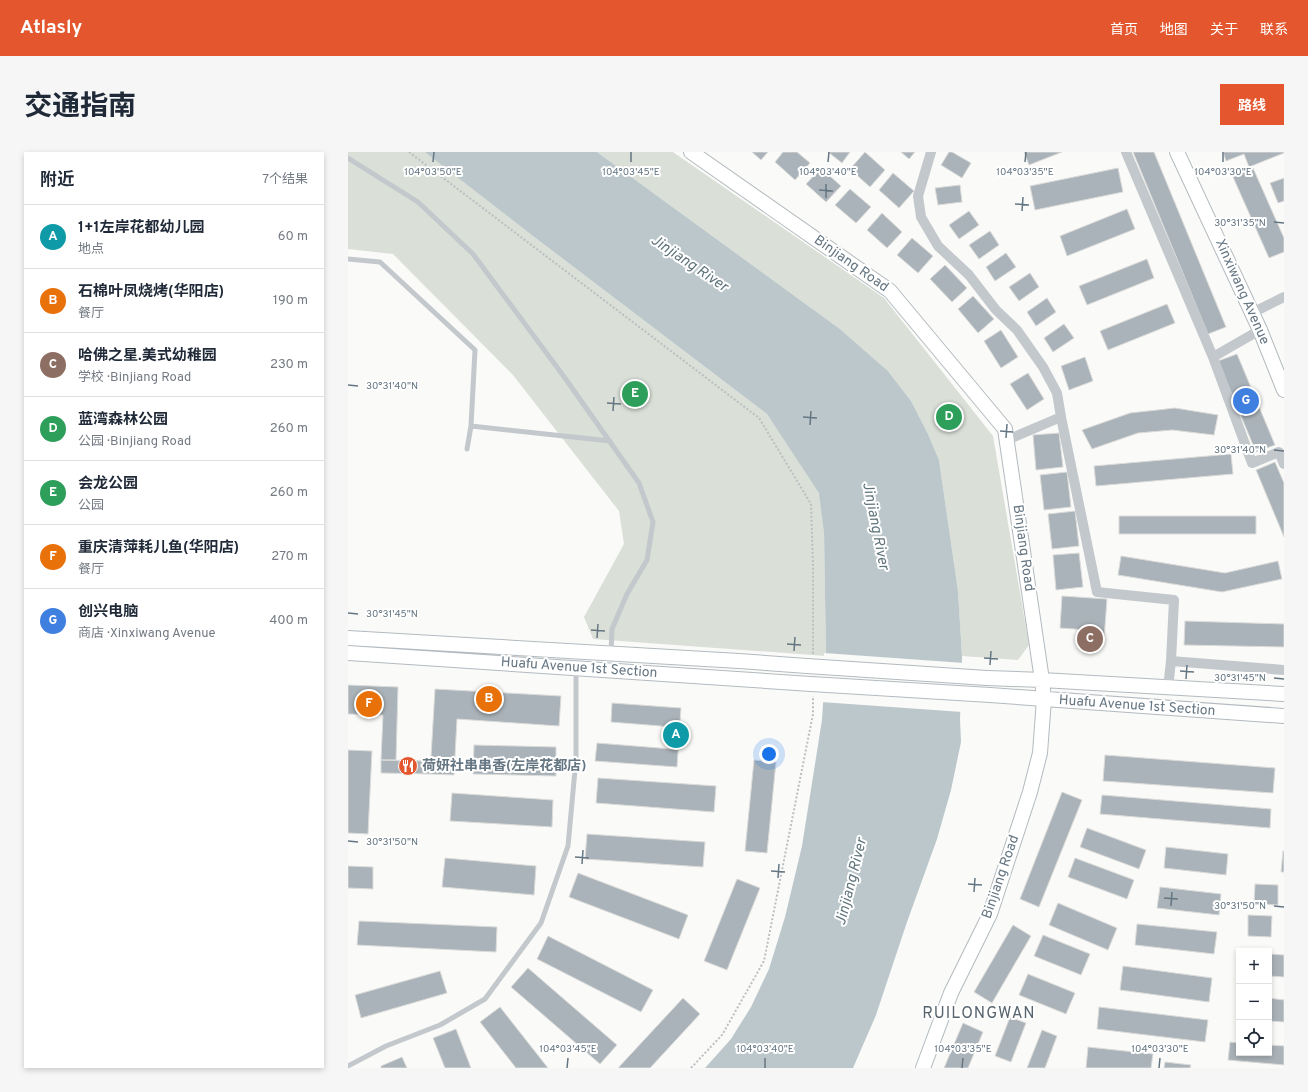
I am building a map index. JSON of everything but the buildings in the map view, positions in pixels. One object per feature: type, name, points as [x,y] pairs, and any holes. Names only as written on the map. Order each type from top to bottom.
[{"type":"main road","name":"Binjiang Road","points":[[691,152],[890,291],[1005,429],[1042,680],[1044,699],[1040,753],[1030,792],[990,914],[951,993],[923,1068]]},
{"type":"main road","name":"Xinxiwang Avenue","points":[[1178,152],[1260,330],[1284,390]]},
{"type":"main road","points":[[1188,152],[1260,309],[1284,366]]},
{"type":"main road","points":[[348,638],[739,661],[810,663],[987,678],[1284,694]]},
{"type":"main road","name":"Huafu Avenue 1st Section","points":[[348,653],[576,668],[812,687],[990,694],[1284,716]]},
{"type":"street","points":[[931,152],[918,196],[921,217],[938,246],[969,275],[996,310],[1017,330],[1043,367],[1057,394],[1097,592],[1174,600],[1168,688]]},
{"type":"street","points":[[1126,152],[1213,357],[1252,463],[1279,452],[1284,464]]},
{"type":"street","points":[[1260,309],[1284,297]]},
{"type":"street","points":[[1213,357],[1260,330]]},
{"type":"street","points":[[1007,440],[1061,417]]},
{"type":"street","points":[[1171,661],[1284,670]]},
{"type":"lane","points":[[348,158],[418,202],[473,254],[565,378],[639,483],[653,522],[648,560],[628,594],[612,629],[611,654]]},
{"type":"lane","points":[[348,259],[380,262],[475,350],[471,426],[468,449]]},
{"type":"lane","points":[[471,426],[610,441]]},
{"type":"lane","points":[[348,1066],[386,1046],[440,1025],[485,999],[541,923],[568,846],[576,760],[576,668]]},
{"type":"path","points":[[409,152],[759,418],[811,504],[813,566],[810,663]]},
{"type":"path","points":[[691,1068],[722,1035],[764,961],[814,714],[812,687]]},
{"type":"shaded area","points":[[348,152],[428,152],[533,236],[767,414],[820,493],[824,533],[826,656],[593,639],[584,617],[624,544],[619,511],[513,375],[393,254],[348,249]]},
{"type":"shaded area","points":[[597,152],[673,152],[884,298],[993,436],[1029,645],[1018,660],[962,656],[958,591],[939,460],[928,434],[911,401],[888,371],[840,329]]},
{"type":"water","name":"Jinjiang River","points":[[425,152],[597,152],[840,329],[888,371],[911,401],[928,434],[939,460],[958,591],[962,656],[960,719],[961,742],[951,790],[937,839],[876,1015],[853,1068],[705,1068],[731,1039],[751,1007],[769,969],[785,917],[802,846],[822,720],[826,656],[824,533],[819,493],[767,414]]},
{"type":"pier","points":[[824,653],[964,663],[962,712],[821,702]]},
{"type":"place","name":"会龙公园","points":[[635,394]]},
{"type":"place","name":"创兴电脑","points":[[1246,401]]},
{"type":"place","name":"蓝湾森林公园","points":[[949,417]]},
{"type":"place","name":"哈佛之星.美式幼稚园","points":[[1090,639]]},
{"type":"place","name":"石棉叶凤烧烤(华阳店)","points":[[489,699]]},
{"type":"place","name":"重庆清萍耗儿鱼(华阳店)","points":[[369,704]]},
{"type":"place","name":"1+1左岸花都幼儿园","points":[[676,735]]},
{"type":"place","name":"荷妍社串串香(左岸花都店)","points":[[408,766]]},
{"type":"district","name":"RUILONGWAN","points":[[979,1014]]}]
